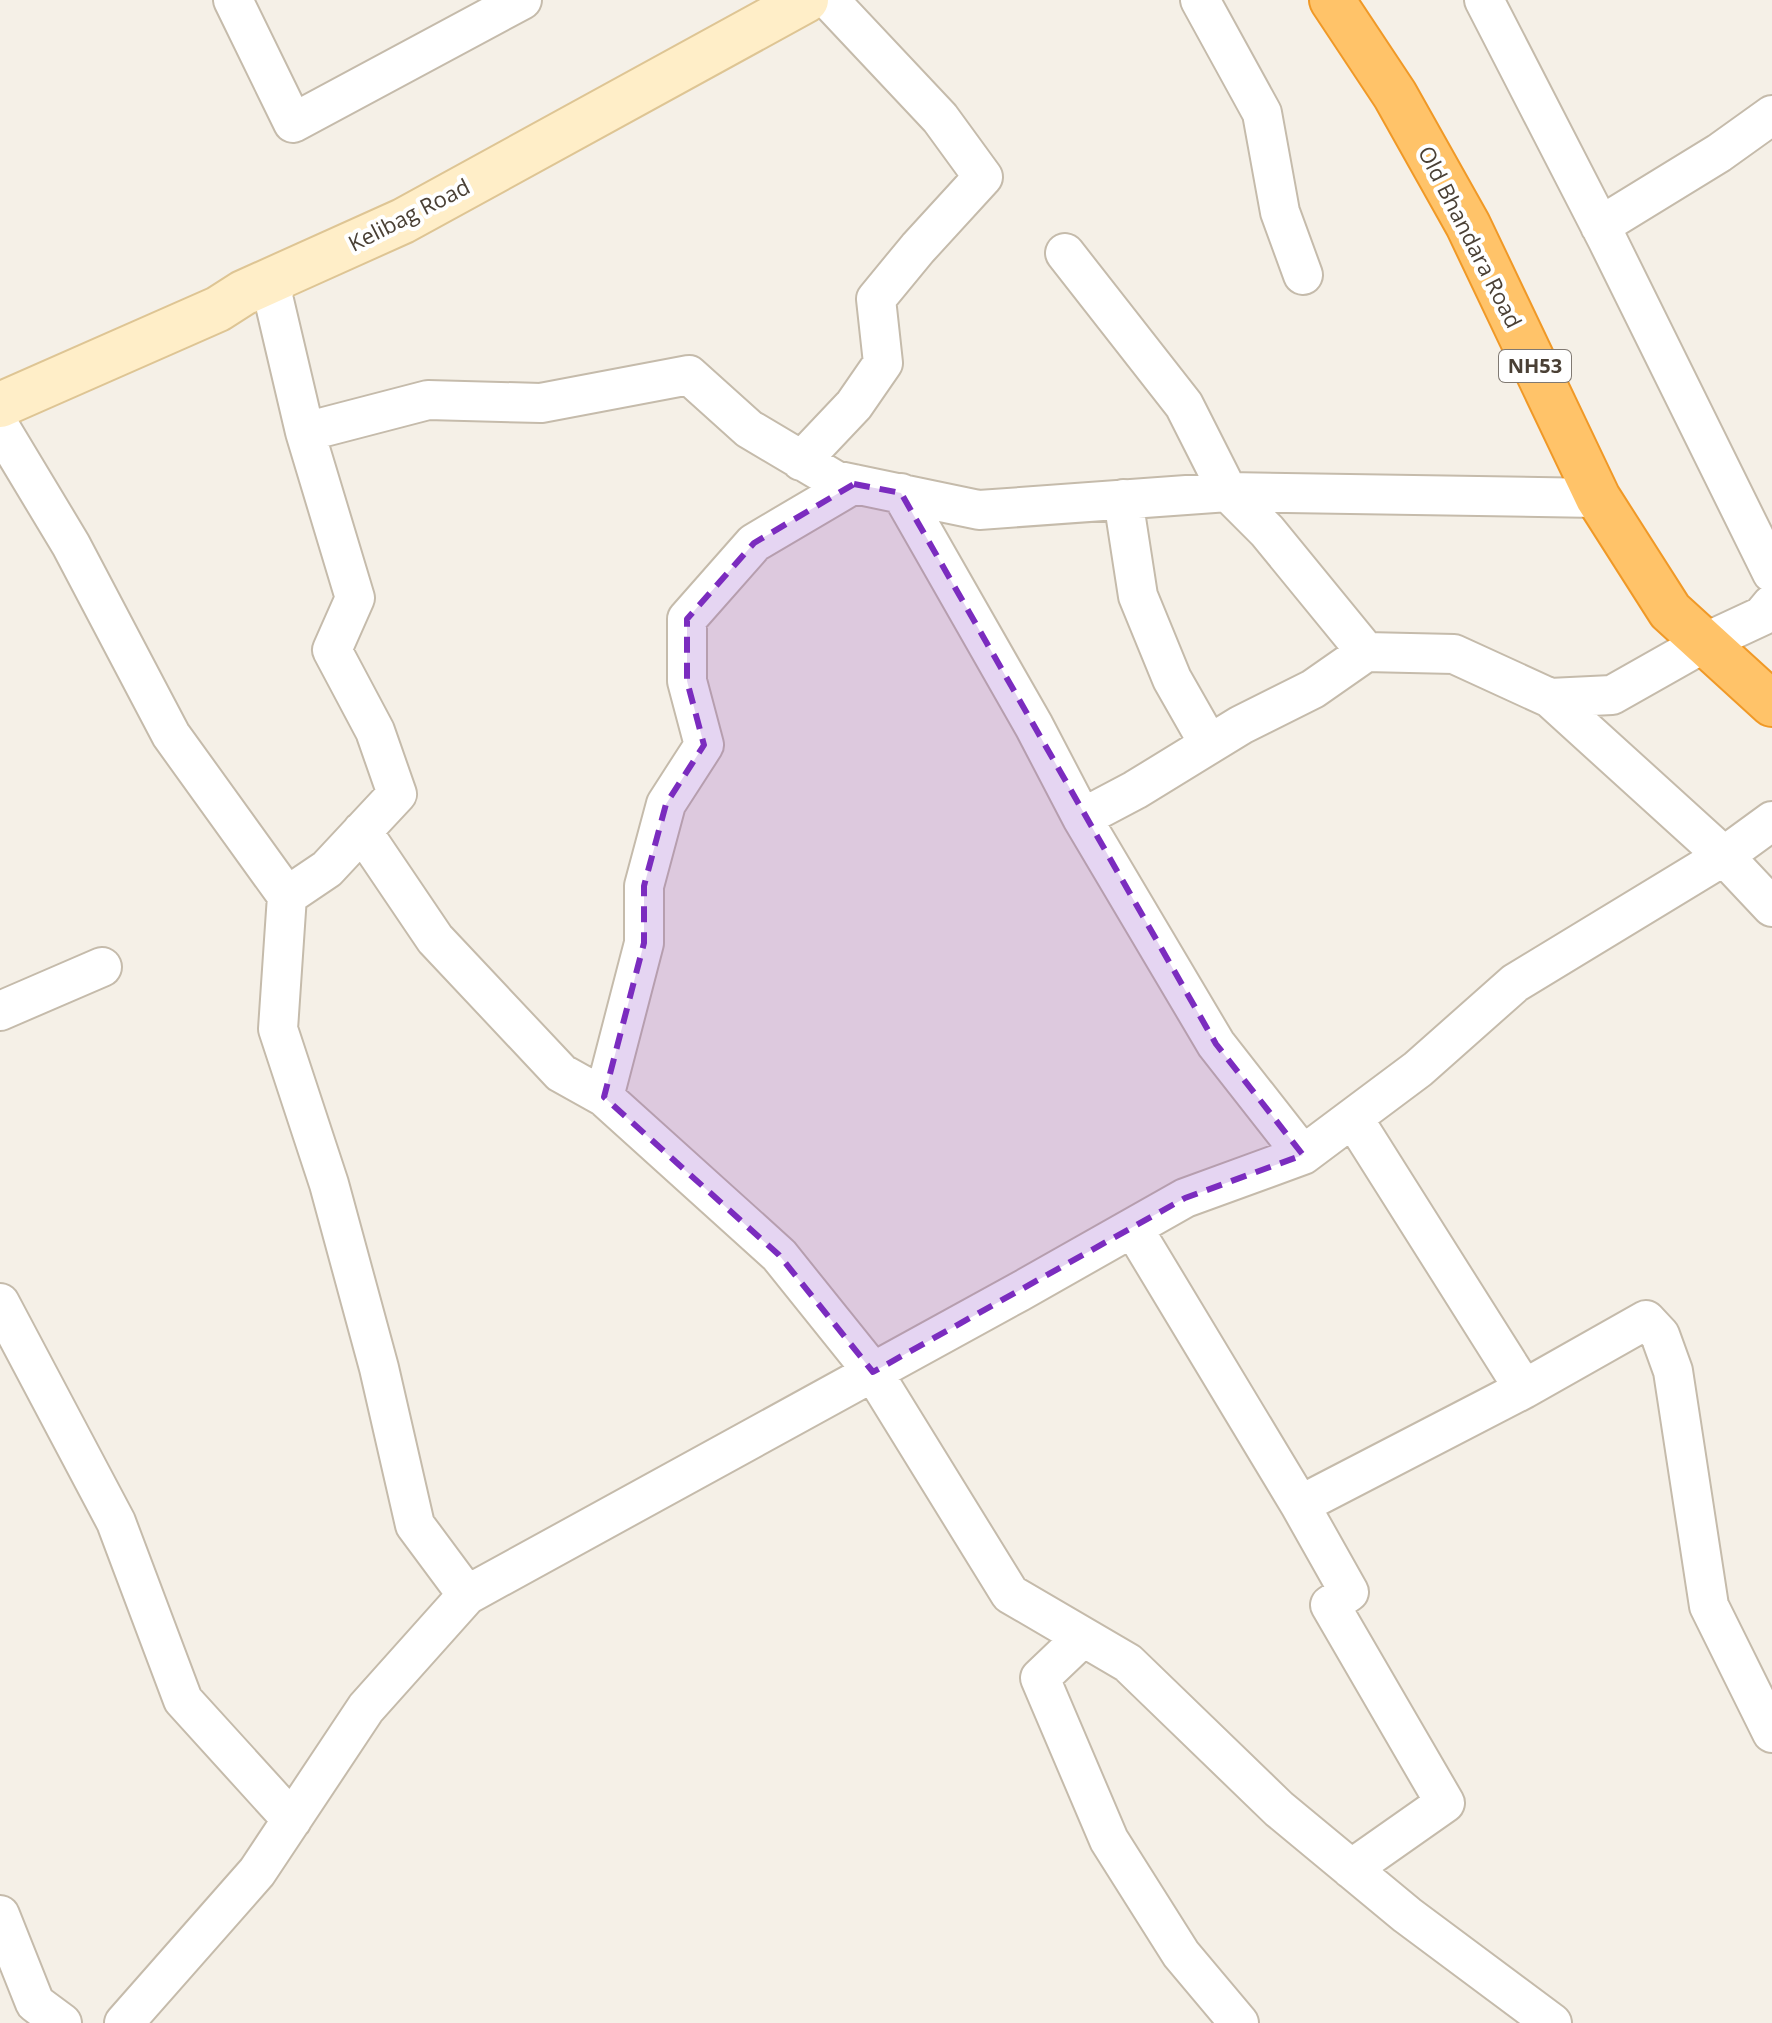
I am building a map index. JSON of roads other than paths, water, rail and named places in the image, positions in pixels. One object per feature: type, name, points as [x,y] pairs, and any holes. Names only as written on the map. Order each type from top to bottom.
[{"type":"highway","name":"Old Bhandara Road","points":[[1332,0],[1395,95],[1468,225],[1598,498],[1670,611],[1772,704]]},
{"type":"street","points":[[233,0],[293,123],[471,13],[522,0]]},
{"type":"street","name":"Kelibag Road","points":[[0,405],[218,309],[243,293],[403,221],[806,0]]},
{"type":"street","points":[[801,461],[854,405],[883,363],[876,299],[983,177],[940,118],[829,0]]},
{"type":"street","points":[[1200,0],[1262,113],[1280,212],[1303,275]]},
{"type":"street","points":[[1484,0],[1772,573]]},
{"type":"street","points":[[1600,226],[1719,153],[1772,115]]},
{"type":"street","points":[[1065,253],[1184,405],[1228,492],[1267,531],[1366,652]]},
{"type":"street","points":[[277,279],[273,296],[305,432],[355,598],[332,650],[375,731],[397,794],[327,869],[287,896]]},
{"type":"street","points":[[305,432],[428,400],[541,403],[689,375],[749,429],[835,480],[979,510],[1228,492],[1598,498]]},
{"type":"street","points":[[0,427],[71,545],[171,735],[287,896],[278,1029],[329,1184],[379,1368],[415,1525],[467,1595]]},
{"type":"street","points":[[604,1097],[644,943],[644,886],[666,804],[704,745],[687,681],[687,619],[754,543],[854,484]]},
{"type":"street","points":[[901,493],[1034,726],[1082,818],[1216,1044],[1303,1155]]},
{"type":"street","points":[[1123,499],[1138,596],[1172,679],[1209,744]]},
{"type":"street","points":[[1550,698],[1612,695],[1704,643],[1762,616],[1772,604]]},
{"type":"street","points":[[1082,818],[1135,790],[1209,744],[1313,689],[1366,652],[1454,654],[1550,698],[1724,856],[1772,907]]},
{"type":"street","points":[[124,2023],[257,1872],[366,1708],[467,1595],[1185,1198],[1303,1155],[1418,1069],[1515,983],[1724,856],[1772,821]]},
{"type":"street","points":[[362,831],[435,939],[561,1073],[604,1097],[779,1255],[873,1372],[1010,1594],[1128,1663],[1279,1809],[1407,1915],[1552,2023]]},
{"type":"street","points":[[0,1011],[102,967]]},
{"type":"street","points":[[1353,1118],[1524,1389]]},
{"type":"street","points":[[1133,1228],[1349,1592],[1330,1605],[1445,1803],[1351,1869]]},
{"type":"street","points":[[0,1303],[116,1522],[183,1700],[292,1820]]},
{"type":"street","points":[[1300,1505],[1524,1389],[1646,1320],[1660,1335],[1673,1371],[1709,1606],[1772,1733]]},
{"type":"street","points":[[1083,1637],[1040,1678],[1109,1840],[1181,1954],[1239,2023]]},
{"type":"street","points":[[0,1915],[35,2003],[62,2023]]}]
